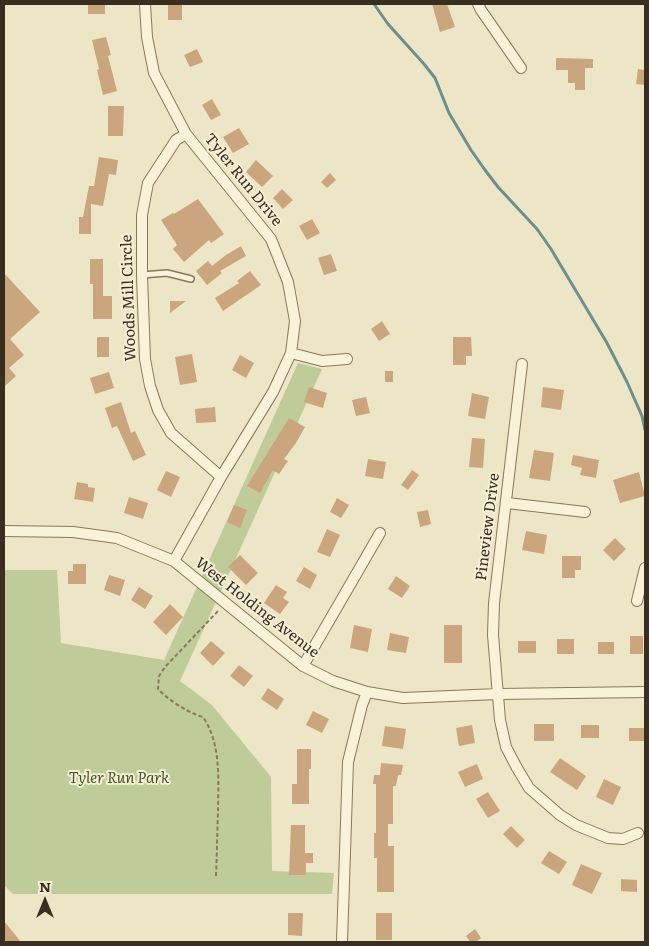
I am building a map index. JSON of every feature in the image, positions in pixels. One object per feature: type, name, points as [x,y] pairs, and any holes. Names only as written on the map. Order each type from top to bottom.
[{"type":"street","name":"Tyler Run Drive","points":[[145,4],[147,37],[154,73],[186,134],[271,239],[288,282],[295,321],[291,353],[273,392],[221,477],[174,561]]},
{"type":"street","points":[[478,4],[480,10],[521,68]]},
{"type":"street","name":"Woods Mill Circle","points":[[186,134],[176,140],[148,183],[142,215],[144,359],[158,410],[171,433],[221,477]]},
{"type":"street","points":[[291,353],[322,361],[346,359]]},
{"type":"street","name":"Pineview Drive","points":[[522,364],[494,603],[493,635],[500,720],[506,747],[529,788],[560,815],[596,834],[622,839],[638,833]]},
{"type":"street","points":[[507,503],[585,512]]},
{"type":"street","name":"West Holding Avenue","points":[[4,531],[74,532],[117,538],[174,561],[303,666],[333,681],[367,692],[403,698],[498,694],[645,692]]},
{"type":"street","points":[[303,666],[380,533]]},
{"type":"street","points":[[637,601],[645,568]]},
{"type":"street","points":[[342,942],[348,762],[367,692]]},
{"type":"lane","points":[[142,275],[167,273],[191,279]]},
{"type":"path","points":[[216,876],[219,773],[217,754],[210,731],[203,716],[192,714],[163,695],[158,689],[159,676],[166,667],[225,603]]},
{"type":"green space","name":"Tyler Run Park","points":[[298,363],[322,369],[180,681],[212,705],[271,777],[272,871],[334,873],[332,894],[13,894],[4,885],[4,570],[57,570],[61,643],[164,660]]},
{"type":"building","points":[[88,4],[105,4],[105,14],[88,14]]},
{"type":"building","points":[[168,4],[182,4],[182,20],[168,20]]},
{"type":"building","points":[[432,4],[447,4],[455,27],[440,32]]},
{"type":"building","points":[[106,37],[111,55],[108,56],[117,91],[103,95],[92,40]]},
{"type":"building","points":[[197,49],[203,62],[190,67],[184,55]]},
{"type":"building","points":[[556,58],[593,59],[593,68],[585,68],[585,90],[575,90],[575,83],[568,83],[568,70],[556,70]]},
{"type":"building","points":[[638,69],[645,70],[645,85],[636,84]]},
{"type":"building","points":[[212,99],[221,115],[211,120],[202,105]]},
{"type":"building","points":[[108,106],[124,106],[123,136],[108,136]]},
{"type":"building","points":[[239,128],[249,144],[233,153],[223,137]]},
{"type":"building","points":[[99,157],[118,160],[116,175],[109,174],[103,206],[91,204],[91,234],[79,234],[79,217],[83,217],[89,186],[94,186]]},
{"type":"building","points":[[256,160],[273,176],[262,187],[246,172]]},
{"type":"building","points":[[330,173],[336,180],[327,188],[321,182]]},
{"type":"building","points":[[282,189],[293,200],[283,209],[273,198]]},
{"type":"building","points":[[198,199],[224,234],[211,243],[209,240],[184,262],[173,249],[177,245],[161,220]]},
{"type":"building","points":[[312,219],[320,233],[307,240],[299,226]]},
{"type":"building","points":[[241,246],[246,256],[220,271],[222,273],[207,285],[196,271],[208,261],[212,266]]},
{"type":"building","points":[[331,254],[337,271],[324,275],[318,258]]},
{"type":"building","points":[[90,259],[103,259],[103,296],[112,296],[112,319],[93,319],[93,284],[90,284]]},
{"type":"building","points":[[250,271],[261,285],[223,311],[215,298],[239,283],[237,281]]},
{"type":"building","points":[[4,273],[40,312],[10,339],[24,355],[9,368],[16,376],[4,387]]},
{"type":"building","points":[[170,301],[186,301],[170,313]]},
{"type":"building","points":[[382,321],[390,334],[379,341],[371,329]]},
{"type":"building","points":[[97,337],[109,337],[109,357],[97,357]]},
{"type":"building","points":[[453,337],[471,337],[472,356],[466,356],[466,365],[453,365]]},
{"type":"building","points":[[192,354],[197,382],[180,385],[175,357]]},
{"type":"building","points":[[240,355],[254,363],[246,378],[232,370]]},
{"type":"building","points":[[385,371],[393,371],[393,382],[385,382]]},
{"type":"building","points":[[109,372],[114,388],[95,394],[90,378]]},
{"type":"building","points":[[309,387],[327,393],[323,408],[304,402]]},
{"type":"building","points":[[543,387],[564,390],[561,410],[541,407]]},
{"type":"building","points":[[472,393],[489,397],[485,419],[468,416]]},
{"type":"building","points":[[366,397],[370,413],[356,416],[352,400]]},
{"type":"building","points":[[121,402],[131,433],[135,431],[146,455],[133,461],[117,426],[112,428],[105,408]]},
{"type":"building","points":[[215,407],[216,422],[196,423],[195,409]]},
{"type":"building","points":[[289,418],[305,427],[284,459],[288,461],[279,474],[273,470],[260,493],[247,486]]},
{"type":"building","points":[[472,438],[485,439],[483,468],[469,467]]},
{"type":"building","points":[[534,450],[554,453],[550,481],[529,478]]},
{"type":"building","points":[[573,455],[599,460],[596,478],[580,475],[582,468],[571,465]]},
{"type":"building","points":[[368,459],[386,462],[383,479],[365,476]]},
{"type":"building","points":[[412,470],[419,475],[408,490],[401,485]]},
{"type":"building","points":[[166,471],[180,477],[171,497],[157,490]]},
{"type":"building","points":[[639,472],[645,496],[620,503],[613,480]]},
{"type":"building","points":[[77,482],[88,484],[88,487],[95,488],[93,502],[74,499]]},
{"type":"building","points":[[129,497],[148,503],[143,519],[124,513]]},
{"type":"building","points":[[337,498],[349,505],[341,518],[330,512]]},
{"type":"building","points":[[234,505],[247,510],[240,528],[227,522]]},
{"type":"building","points":[[428,510],[431,524],[420,527],[417,512]]},
{"type":"building","points":[[327,529],[340,535],[330,557],[317,552]]},
{"type":"building","points":[[526,531],[547,535],[544,554],[522,550]]},
{"type":"building","points":[[615,538],[626,549],[614,561],[603,550]]},
{"type":"building","points":[[240,555],[258,573],[246,585],[228,567]]},
{"type":"building","points":[[562,556],[581,556],[581,570],[575,570],[575,578],[562,578]]},
{"type":"building","points":[[73,564],[86,564],[86,584],[68,584],[68,571],[73,571]]},
{"type":"building","points":[[304,567],[317,575],[310,589],[296,581]]},
{"type":"building","points":[[109,575],[125,580],[120,596],[104,590]]},
{"type":"building","points":[[396,576],[410,586],[402,598],[388,589]]},
{"type":"building","points":[[276,585],[287,592],[283,598],[289,602],[280,614],[264,603]]},
{"type":"building","points":[[139,587],[153,596],[145,609],[131,600]]},
{"type":"building","points":[[170,604],[183,617],[166,635],[153,622]]},
{"type":"building","points":[[354,625],[372,629],[368,652],[350,648]]},
{"type":"building","points":[[444,625],[462,625],[462,663],[444,663]]},
{"type":"building","points":[[390,633],[409,637],[406,653],[387,650]]},
{"type":"building","points":[[630,636],[643,636],[643,654],[630,654]]},
{"type":"building","points":[[557,639],[574,639],[574,654],[557,654]]},
{"type":"building","points":[[211,641],[225,653],[213,666],[200,653]]},
{"type":"building","points":[[518,641],[536,641],[536,653],[518,653]]},
{"type":"building","points":[[598,642],[614,642],[614,654],[598,654]]},
{"type":"building","points":[[239,665],[253,676],[244,687],[230,676]]},
{"type":"building","points":[[268,688],[284,699],[277,710],[261,699]]},
{"type":"building","points":[[313,711],[329,719],[322,733],[306,725]]},
{"type":"building","points":[[534,724],[554,724],[554,741],[534,741]]},
{"type":"building","points":[[472,725],[475,743],[459,746],[456,728]]},
{"type":"building","points":[[581,725],[599,725],[599,738],[581,738]]},
{"type":"building","points":[[385,726],[406,729],[403,749],[382,746]]},
{"type":"building","points":[[629,728],[645,728],[645,741],[629,741]]},
{"type":"building","points":[[297,749],[311,749],[309,804],[292,804],[292,784],[297,784]]},
{"type":"building","points":[[560,758],[586,776],[577,790],[550,772]]},
{"type":"building","points":[[381,763],[403,765],[401,775],[398,775],[396,786],[393,786],[393,824],[388,824],[388,846],[394,846],[394,892],[377,892],[377,858],[374,858],[376,784],[373,784],[374,775],[380,775]]},
{"type":"building","points":[[477,764],[483,779],[465,787],[458,772]]},
{"type":"building","points":[[604,779],[621,787],[613,805],[596,797]]},
{"type":"building","points":[[488,792],[500,811],[488,818],[476,799]]},
{"type":"building","points":[[291,825],[305,825],[305,853],[313,853],[313,863],[306,863],[306,875],[289,875]]},
{"type":"building","points":[[511,826],[525,840],[517,848],[503,834]]},
{"type":"building","points":[[549,851],[567,862],[559,874],[541,863]]},
{"type":"building","points":[[581,864],[602,873],[592,894],[572,885]]},
{"type":"building","points":[[621,879],[637,880],[637,892],[621,891]]},
{"type":"building","points":[[288,913],[303,913],[302,936],[288,935]]},
{"type":"building","points":[[376,913],[392,913],[392,940],[376,940]]},
{"type":"building","points":[[4,921],[21,942],[4,942]]},
{"type":"building","points":[[475,929],[481,938],[476,942],[470,942],[466,936]]},
{"type":"waterway","points":[[374,4],[388,24],[435,78],[449,113],[485,170],[537,229],[551,249],[607,343],[642,416],[645,430]]}]
